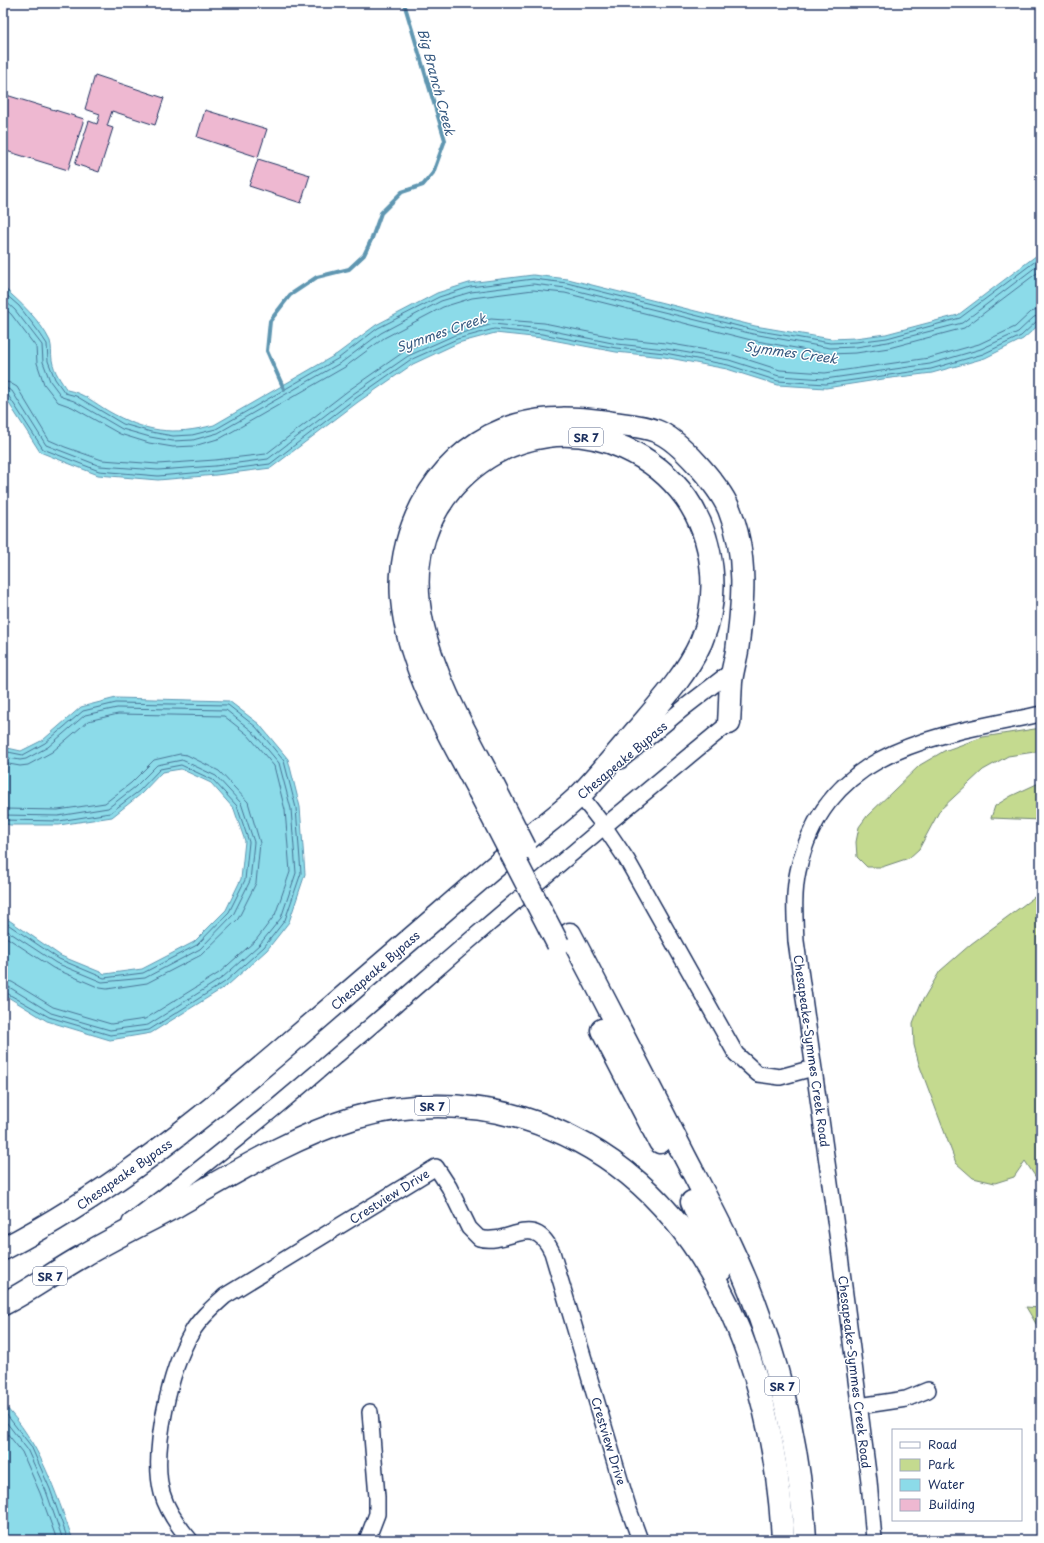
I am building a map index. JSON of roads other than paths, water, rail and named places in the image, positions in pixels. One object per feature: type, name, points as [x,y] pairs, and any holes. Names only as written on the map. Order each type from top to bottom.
[{"type":"main road","points":[[485,786],[437,710],[421,673],[406,624],[402,600],[402,574],[404,555],[409,533],[417,513],[429,493],[457,459],[475,444],[495,433],[516,425],[539,420],[566,418],[594,420],[658,431],[692,459],[719,490],[728,508],[740,545],[744,583],[733,670],[729,723]]},
{"type":"main road","name":"SR 7","points":[[580,795],[662,701],[694,654],[702,639],[707,623],[711,604],[712,584],[706,535],[696,512],[681,490],[664,473],[644,458],[624,447],[602,440],[558,434],[532,438],[511,445],[489,456],[472,469],[445,497],[434,515],[425,536],[420,554],[418,572],[419,607],[428,646],[485,786],[564,939],[724,1234],[760,1317],[784,1395],[794,1440],[803,1507],[805,1540]]},
{"type":"main road","name":"Chesapeake Bypass","points":[[3,1249],[80,1206],[128,1173],[183,1132],[334,1006],[580,795]]},
{"type":"main road","points":[[564,939],[697,1212],[725,1279],[730,1306]]},
{"type":"main road","name":"SR 7","points":[[9,1301],[85,1254],[142,1225],[282,1147],[333,1125],[357,1117],[404,1108],[429,1106],[480,1108],[510,1114],[558,1130],[589,1146],[623,1169],[643,1186],[676,1222],[705,1262],[730,1306],[745,1346],[765,1414],[776,1461],[783,1540]]},
{"type":"street","name":"Chesapeake Bypass","points":[[580,795],[685,707],[733,670]]},
{"type":"street","name":"Chesapeake-Symmes Creek Road","points":[[874,1540],[860,1406],[820,1106],[812,1068],[796,941],[795,895],[798,872],[803,850],[824,809],[854,776],[872,762],[893,752],[935,736],[1041,714]]},
{"type":"street","points":[[85,1254],[172,1190],[266,1115],[604,826],[729,723]]},
{"type":"street","points":[[580,795],[604,826],[627,860],[736,1054],[758,1074],[780,1077],[812,1068]]},
{"type":"street","name":"Crestview Drive","points":[[190,1540],[171,1515],[162,1495],[159,1476],[159,1457],[169,1394],[177,1366],[192,1331],[202,1318],[225,1296],[436,1167],[449,1187],[469,1228],[479,1238],[494,1239],[530,1230],[542,1236],[548,1242],[629,1510],[640,1540]]},
{"type":"street","points":[[860,1406],[906,1398],[928,1390]]},
{"type":"street","points":[[367,1540],[376,1514],[377,1497],[370,1412]]},
{"type":"water","name":"Symmes Creek","points":[[1041,252],[1041,323],[1023,339],[985,358],[932,373],[826,388],[778,385],[727,369],[664,357],[616,352],[542,338],[495,333],[458,343],[413,364],[358,402],[271,468],[158,480],[98,475],[40,452],[3,394],[3,287],[29,312],[46,333],[51,343],[54,368],[67,390],[84,396],[108,411],[134,424],[147,428],[172,431],[214,425],[337,354],[376,325],[437,293],[469,283],[533,275],[568,279],[755,326],[831,339],[855,338],[886,334],[958,315]]},
{"type":"water","points":[[116,698],[229,701],[259,724],[288,759],[300,807],[305,874],[289,922],[267,950],[228,985],[151,1033],[110,1040],[47,1021],[3,994],[3,916],[61,956],[105,974],[142,969],[194,942],[226,910],[241,879],[245,841],[234,809],[211,783],[181,769],[162,772],[141,794],[112,817],[59,825],[10,825],[3,823],[3,747],[21,751],[43,740],[81,707]]},
{"type":"water","points":[[3,1404],[27,1434],[37,1451],[53,1485],[73,1540],[6,1540],[3,1536]]},
{"type":"waterway","name":"Big Branch Creek","points":[[284,389],[267,351],[270,321],[290,295],[317,277],[349,269],[364,255],[381,213],[402,192],[423,185],[433,173],[445,140],[404,3]]}]
